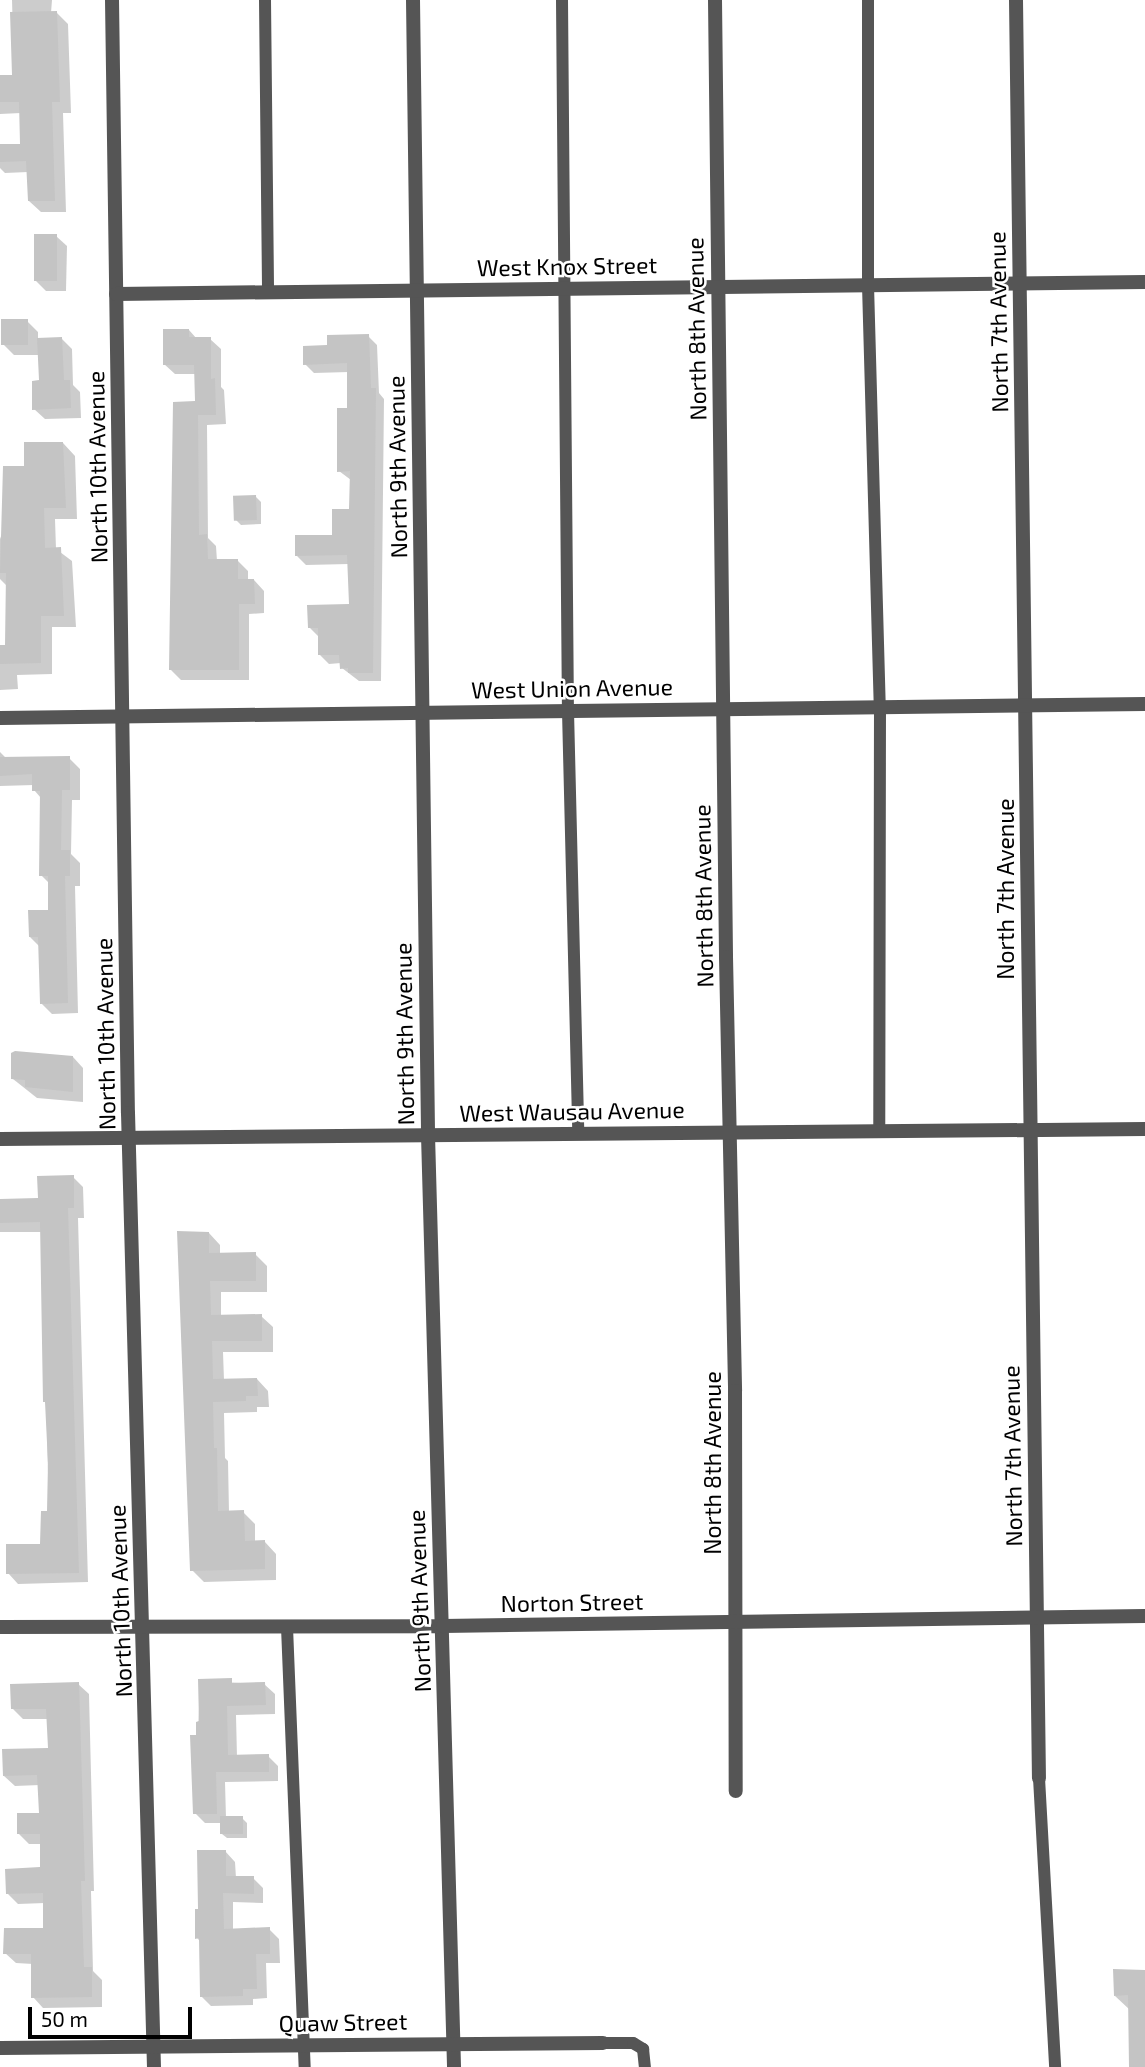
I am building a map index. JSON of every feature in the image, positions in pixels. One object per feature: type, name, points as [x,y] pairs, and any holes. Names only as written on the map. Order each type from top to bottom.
[{"type":"street","name":"North 10th Avenue","points":[[112,0],[129,1138],[154,2067]]},
{"type":"street","name":"North 9th Avenue","points":[[413,0],[428,1135],[454,2067]]},
{"type":"street","name":"North 8th Avenue","points":[[715,0],[731,1132],[736,1791]]},
{"type":"street","name":"North 7th Avenue","points":[[1016,0],[1039,1778]]},
{"type":"street","name":"West Knox Street","points":[[116,294],[1145,282]]},
{"type":"street","name":"West Union Avenue","points":[[0,718],[1145,704]]},
{"type":"street","name":"West Wausau Avenue","points":[[0,1139],[1145,1129]]},
{"type":"street","name":"Norton Street","points":[[0,1627],[443,1626],[1145,1616]]},
{"type":"street","name":"Quaw Street","points":[[0,2048],[603,2043]]},
{"type":"lane","points":[[265,0],[268,292]]},
{"type":"lane","points":[[562,0],[568,711],[578,1134]]},
{"type":"lane","points":[[868,0],[868,285],[880,707],[879,1131]]},
{"type":"lane","points":[[287,1627],[305,2067]]},
{"type":"lane","points":[[1039,1778],[1055,2067]]},
{"type":"lane","points":[[603,2043],[633,2043],[643,2049],[645,2067]]},
{"type":"building","points":[[57,11],[60,102],[52,102],[55,201],[28,201],[26,161],[0,162],[0,144],[20,144],[19,102],[0,102],[0,75],[12,75],[10,12]]},
{"type":"building","points":[[34,234],[57,234],[57,281],[34,281]]},
{"type":"building","points":[[1,319],[28,319],[28,345],[1,345]]},
{"type":"building","points":[[163,329],[189,329],[189,337],[211,337],[211,379],[215,378],[216,415],[198,415],[199,535],[207,534],[208,559],[238,559],[238,579],[254,579],[255,604],[239,604],[239,670],[169,670],[173,402],[195,401],[194,365],[163,365]]},
{"type":"building","points":[[369,334],[371,388],[376,388],[373,673],[348,673],[348,668],[340,669],[339,655],[318,655],[318,628],[308,628],[307,605],[349,604],[347,555],[295,556],[295,535],[332,535],[332,509],[349,509],[350,471],[337,472],[337,408],[347,408],[347,363],[303,365],[303,346],[327,345],[327,335]]},
{"type":"building","points":[[62,337],[64,380],[70,380],[71,408],[32,410],[32,381],[39,380],[37,338]]},
{"type":"building","points":[[24,442],[63,442],[66,508],[44,508],[45,548],[61,547],[64,616],[41,616],[41,663],[0,664],[0,645],[5,645],[6,573],[0,573],[3,466],[24,466]]},
{"type":"building","points":[[256,495],[257,520],[234,521],[233,496]]},
{"type":"building","points":[[70,756],[70,790],[62,790],[61,850],[70,850],[70,876],[65,876],[68,1003],[40,1004],[38,937],[29,937],[28,910],[48,910],[48,876],[39,876],[40,791],[32,791],[32,774],[0,776],[0,757]]},
{"type":"building","points":[[15,1051],[73,1056],[73,1092],[25,1087],[25,1080],[11,1079],[11,1053]]},
{"type":"building","points":[[74,1175],[74,1208],[68,1208],[79,1573],[6,1574],[6,1544],[40,1544],[41,1511],[47,1511],[48,1463],[43,1402],[40,1222],[0,1223],[0,1199],[38,1198],[37,1176]]},
{"type":"building","points":[[177,1231],[209,1232],[209,1253],[256,1252],[256,1281],[210,1281],[211,1315],[262,1314],[262,1341],[212,1341],[213,1379],[257,1378],[258,1396],[246,1396],[246,1401],[213,1402],[214,1448],[217,1448],[218,1511],[244,1510],[245,1541],[265,1540],[265,1569],[190,1571]]},
{"type":"building","points":[[232,1678],[232,1683],[265,1682],[266,1705],[227,1706],[228,1755],[269,1754],[269,1772],[216,1772],[217,1814],[193,1814],[190,1735],[196,1735],[196,1722],[199,1721],[198,1679]]},
{"type":"building","points":[[79,1682],[85,1881],[81,1881],[84,1967],[92,1967],[92,1997],[31,1998],[31,1954],[3,1954],[4,1928],[43,1928],[43,1893],[6,1894],[5,1869],[40,1867],[40,1834],[17,1834],[17,1813],[39,1813],[37,1775],[3,1776],[2,1749],[48,1748],[46,1709],[11,1709],[10,1684]]},
{"type":"building","points":[[220,1816],[243,1816],[243,1834],[220,1834]]},
{"type":"building","points":[[197,1850],[226,1850],[226,1876],[254,1876],[254,1894],[223,1893],[224,1929],[270,1927],[270,1954],[256,1954],[257,1989],[243,1989],[243,1996],[200,1997],[199,1938],[195,1939],[195,1909],[198,1909]]},
{"type":"building","points":[[1113,1969],[1145,1970],[1145,2067],[1129,2067],[1128,1995],[1114,1996]]}]
